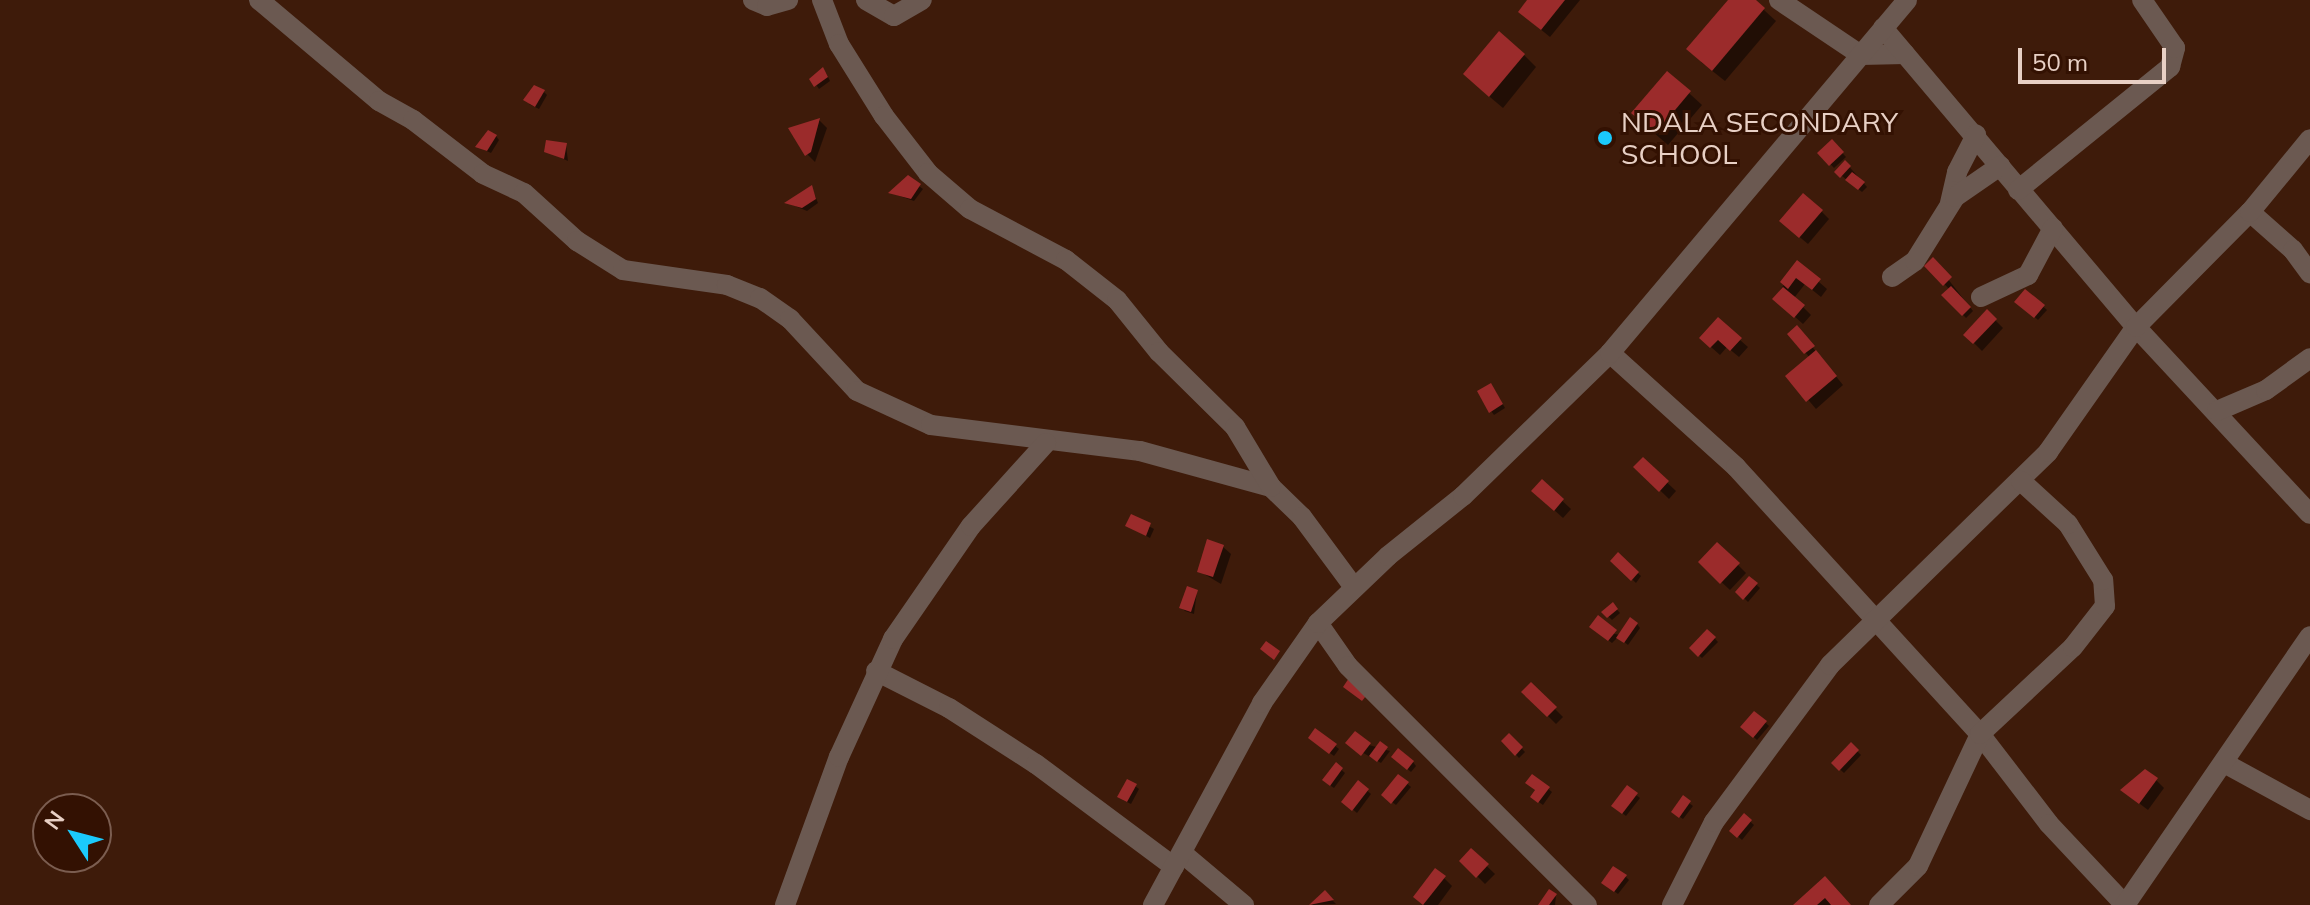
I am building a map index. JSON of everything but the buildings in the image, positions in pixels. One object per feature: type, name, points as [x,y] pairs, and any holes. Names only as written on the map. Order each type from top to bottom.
[{"type":"street","points":[[753,0],[767,6],[788,0]]},
{"type":"street","points":[[822,0],[839,44],[884,116],[928,173],[970,209],[1066,260],[1117,300],[1159,352],[1235,427],[1271,487],[1302,517],[1353,586]]},
{"type":"street","points":[[866,0],[894,16],[922,0]]},
{"type":"street","points":[[1779,0],[1861,55],[1905,54]]},
{"type":"street","points":[[1153,905],[1262,703],[1318,623],[1353,586],[1463,496],[1610,353],[1907,0]]},
{"type":"street","points":[[2018,190],[2170,67],[2175,48],[2142,0]]},
{"type":"street","points":[[272,2],[379,101],[413,120],[483,174],[524,193],[603,259],[643,276],[727,285],[760,298],[790,319],[857,391],[898,414],[931,425],[1181,459],[1271,487]]},
{"type":"street","points":[[1883,28],[2136,327],[2310,514]]},
{"type":"street","points":[[1892,277],[1915,261],[1950,203],[1957,172],[1976,135]]},
{"type":"street","points":[[1672,905],[1694,853],[1781,725],[1875,622],[2048,452],[2136,327],[2250,212],[2310,139]]},
{"type":"street","points":[[1950,203],[2000,166]]},
{"type":"street","points":[[2250,212],[2293,250],[2310,273]]},
{"type":"street","points":[[1981,297],[2028,275],[2053,228]]},
{"type":"street","points":[[1610,353],[1736,467],[1980,734],[2049,824],[2125,905],[2226,764],[2310,636]]},
{"type":"street","points":[[2217,411],[2266,390],[2310,358]]},
{"type":"street","points":[[785,905],[876,671],[932,577],[1046,443]]},
{"type":"street","points":[[1879,905],[1918,866],[1980,734],[2073,647],[2097,621],[2107,599],[2095,565],[2068,524],[2021,481]]},
{"type":"street","points":[[1318,623],[1348,666],[1587,905]]},
{"type":"street","points":[[876,671],[949,708],[1244,905]]},
{"type":"street","points":[[2226,764],[2310,810]]},
{"type":"place","name":"NDALA SECONDARY SCHOOL","points":[[1605,138]]}]
